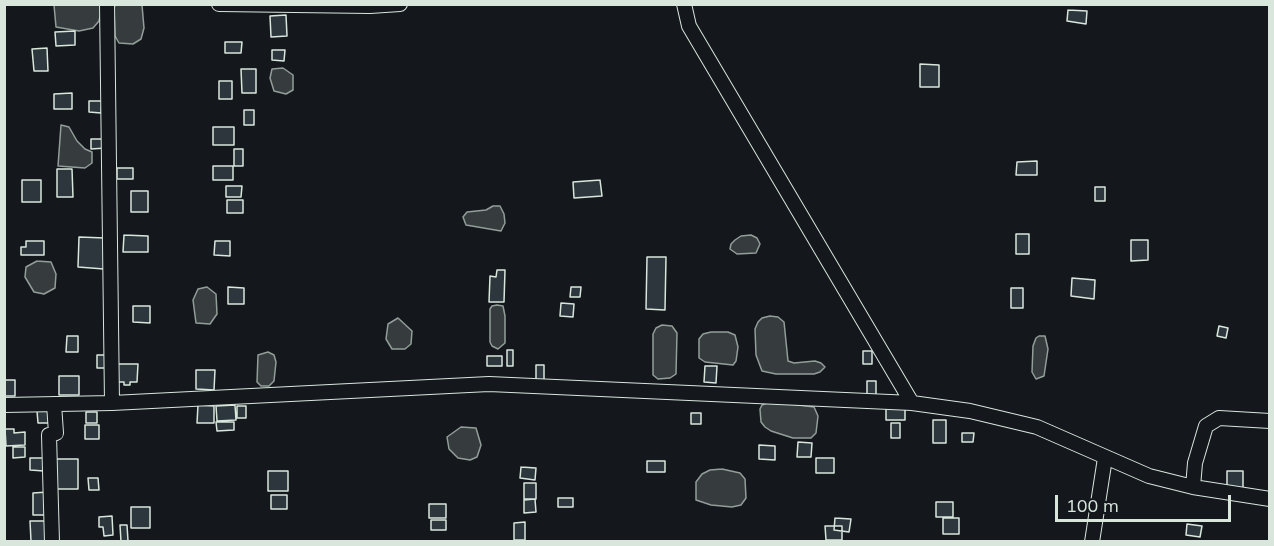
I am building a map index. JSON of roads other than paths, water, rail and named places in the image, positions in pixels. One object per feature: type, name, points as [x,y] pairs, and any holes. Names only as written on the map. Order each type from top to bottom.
[{"type":"street","points":[[107,4],[112,403]]},
{"type":"street","points":[[219,4],[370,6],[400,4]]},
{"type":"street","points":[[684,4],[688,26],[912,403]]},
{"type":"street","points":[[4,405],[112,403],[489,384],[912,403],[970,411],[1036,427],[1149,476],[1193,487],[1269,499]]},
{"type":"street","points":[[52,542],[49,435],[56,433],[54,404]]},
{"type":"street","points":[[1193,487],[1195,463],[1206,426],[1219,418],[1269,421]]},
{"type":"street","points":[[1092,542],[1105,458]]}]
